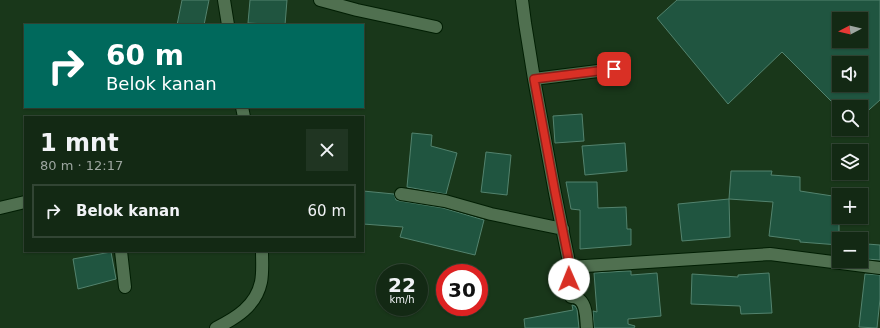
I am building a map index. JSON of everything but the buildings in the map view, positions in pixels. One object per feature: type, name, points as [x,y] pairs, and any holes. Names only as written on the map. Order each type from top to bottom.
[{"type":"street","points":[[224,0],[228,24]]},
{"type":"street","points":[[320,0],[357,10],[436,27]]},
{"type":"street","points":[[522,0],[534,79],[570,267],[568,292],[570,297],[580,299],[584,307],[587,328]]},
{"type":"street","points":[[534,79],[614,69]]},
{"type":"street","points":[[401,194],[445,201],[491,214],[563,229]]},
{"type":"street","points":[[0,208],[24,202]]},
{"type":"street","points":[[121,252],[125,288]]},
{"type":"street","points":[[216,328],[242,313],[255,297],[261,283],[262,252]]},
{"type":"street","points":[[570,267],[770,254],[880,268]]},
{"type":"route","points":[[569,279],[570,267],[534,79],[614,69]]}]
